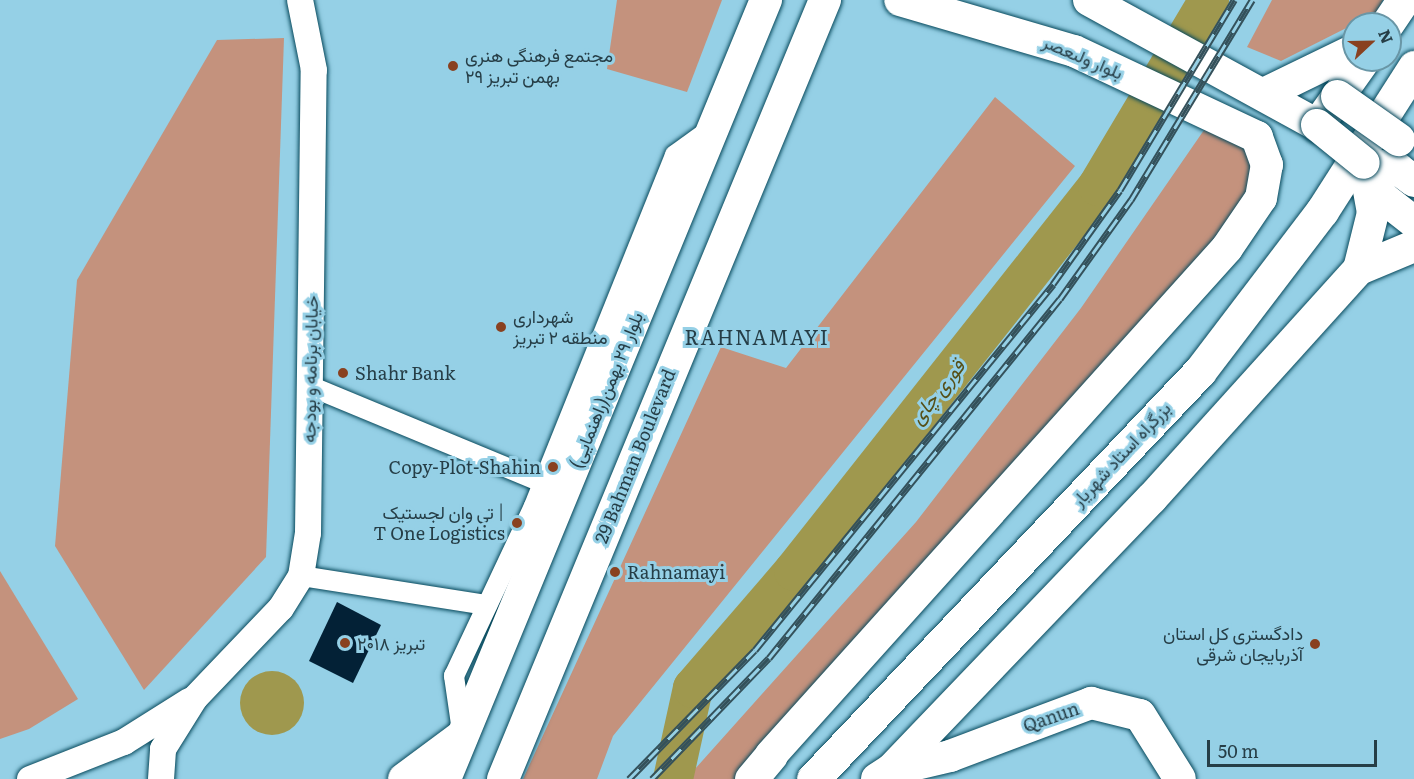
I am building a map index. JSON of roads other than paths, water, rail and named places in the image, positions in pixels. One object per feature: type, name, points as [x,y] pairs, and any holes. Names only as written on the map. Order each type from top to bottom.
[{"type":"highway","name":"بزرگراه استاد شهریار","points":[[813,779],[1200,371],[1322,211],[1414,67]]},
{"type":"highway","points":[[1317,125],[1354,72]]},
{"type":"highway","points":[[1337,96],[1406,140]]},
{"type":"main road","name":"بلوار ٢٩ بهمن(راهنمایی)","points":[[445,779],[766,0]]},
{"type":"main road","name":"29 Bahman Boulevard","points":[[502,779],[825,0]]},
{"type":"main road","name":"بلوار ولىعصر","points":[[761,767],[1227,248],[1261,198],[1267,165],[1257,137],[1074,51],[900,0]]},
{"type":"main road","points":[[1097,4],[1266,93],[1317,125],[1364,163],[1382,197],[1414,222]]},
{"type":"main road","points":[[1266,93],[1342,56]]},
{"type":"main road","points":[[1364,163],[1398,169],[1414,181]]},
{"type":"main road","points":[[1359,269],[1372,213],[1364,163]]},
{"type":"main road","points":[[884,775],[1152,498],[1359,269],[1414,246]]},
{"type":"main road","name":"Qanun","points":[[884,775],[950,756],[1091,703],[1140,715],[1180,779]]},
{"type":"main road","points":[[404,779],[463,736]]},
{"type":"street","name":"خیابان برنامه و بودجه","points":[[161,779],[163,749],[195,698],[281,608],[301,576],[308,533],[314,70],[300,0]]},
{"type":"street","points":[[463,736],[453,676],[543,483],[675,155],[713,128]]},
{"type":"street","points":[[310,386],[543,483]]},
{"type":"street","points":[[301,576],[487,605]]},
{"type":"street","name":"خیابان برنامه و بودجه","points":[[30,779],[124,742],[195,698]]},
{"type":"waterway","name":"قوری چای","points":[[673,779],[693,688],[794,571],[1098,186],[1209,0]]},
{"type":"railway","points":[[629,779],[755,650],[1053,284],[1120,190],[1234,0]]},
{"type":"railway","points":[[652,779],[769,658],[1060,299],[1131,200],[1252,0]]},
{"type":"place","name":"مجتمع فرهنگی هنری ۲۹ بهمن تبریز","points":[[453,66]]},
{"type":"place","name":"شهرداری منطقه ۲ تبریز","points":[[501,327]]},
{"type":"place","name":"Shahr Bank","points":[[343,373]]},
{"type":"place","name":"Copy-Plot-Shahin","points":[[553,467]]},
{"type":"place","name":"تی وان لجستیک | T One Logistics","points":[[517,523]]},
{"type":"place","name":"Rahnamayi","points":[[615,572]]},
{"type":"place","name":"تبریز ۲۰۱۸","points":[[345,643]]},
{"type":"place","name":"دادگستری کل استان آذربایجان شرقی","points":[[1315,644]]},
{"type":"district","name":"RAHNAMAYI","points":[[757,336]]}]
